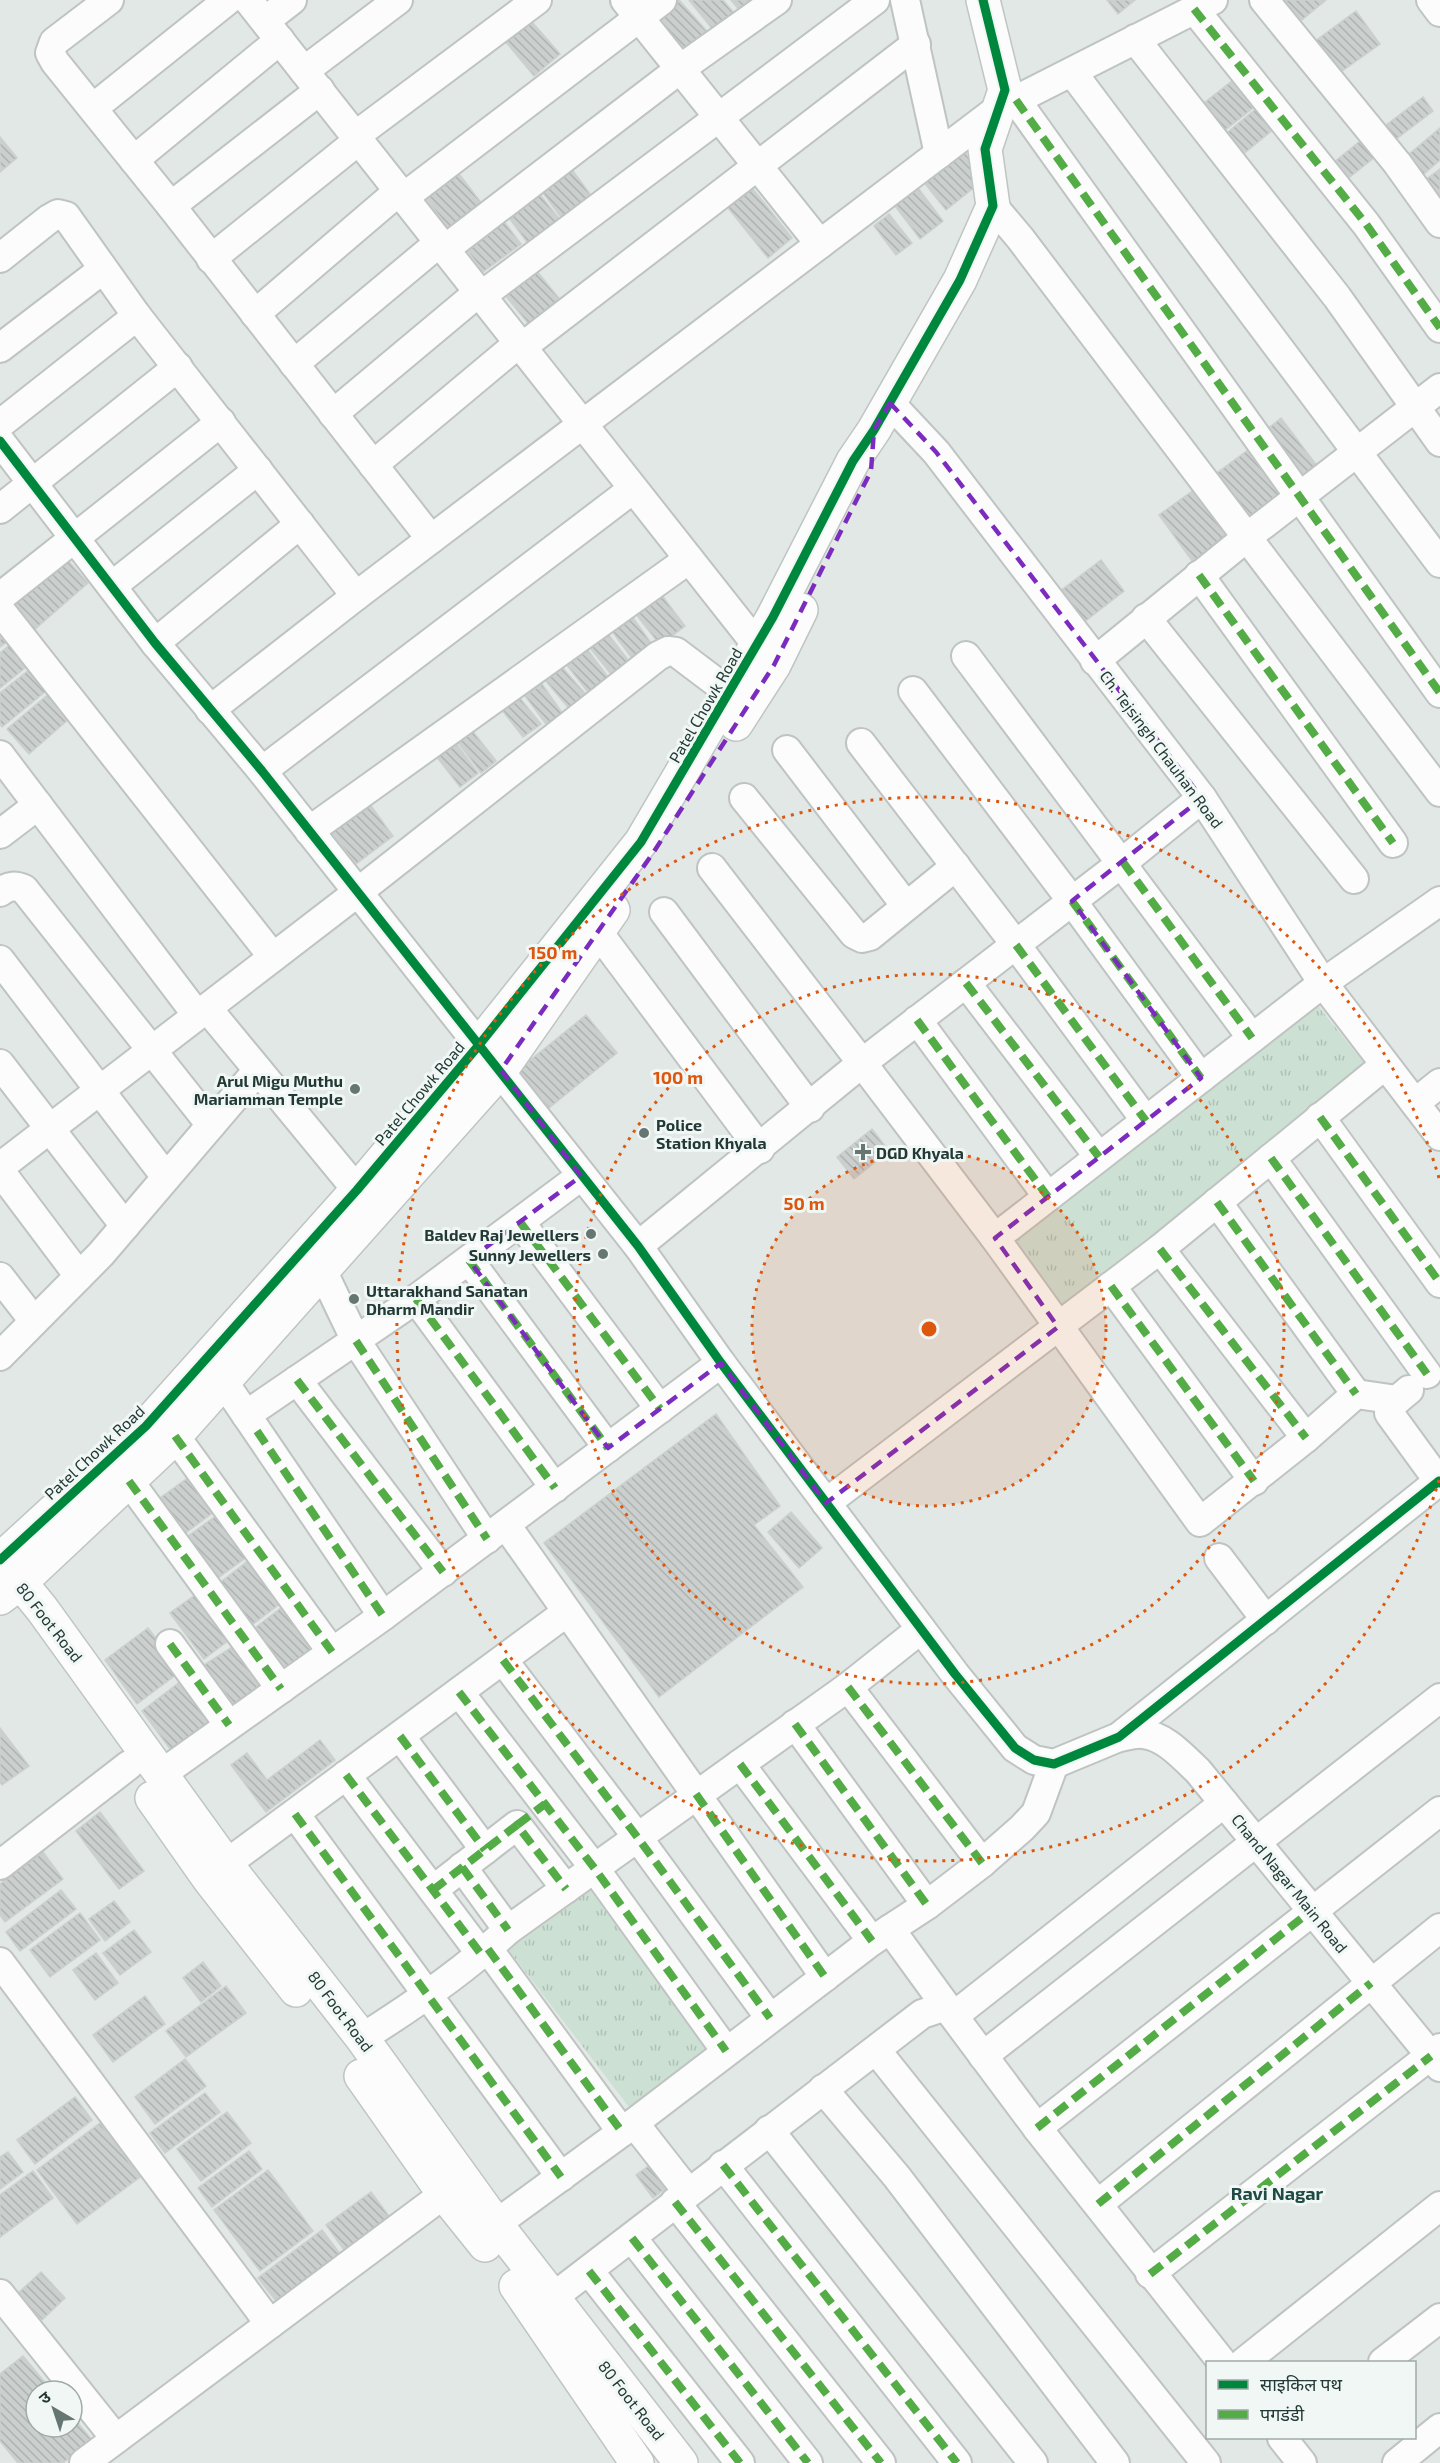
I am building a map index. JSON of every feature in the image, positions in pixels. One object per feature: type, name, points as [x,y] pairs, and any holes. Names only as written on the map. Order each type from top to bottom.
[{"type":"street","points":[[109,0],[54,42],[50,53],[55,62],[171,206],[431,539]]},
{"type":"street","points":[[93,108],[228,0]]},
{"type":"street","points":[[134,160],[265,20],[292,0]]},
{"type":"street","points":[[171,206],[398,0]]},
{"type":"street","points":[[211,259],[357,138],[537,0]]},
{"type":"street","points":[[255,314],[632,9],[662,0]]},
{"type":"street","points":[[294,364],[442,246],[777,0]]},
{"type":"street","points":[[333,414],[480,294],[875,0]]},
{"type":"street","points":[[905,0],[939,154]]},
{"type":"street","points":[[983,0],[1007,104],[1300,496],[1440,693]]},
{"type":"street","points":[[1264,0],[1397,163],[1440,223]]},
{"type":"street","points":[[1431,0],[1440,12]]},
{"type":"street","points":[[210,710],[582,423],[1007,104],[1203,5],[1366,224],[1440,328]]},
{"type":"street","points":[[632,9],[820,244]]},
{"type":"street","points":[[265,20],[757,645]]},
{"type":"street","points":[[1135,39],[1337,297],[1440,442]]},
{"type":"street","points":[[373,465],[520,345],[916,44]]},
{"type":"street","points":[[1072,72],[1440,563]]},
{"type":"street","points":[[882,416],[960,280],[993,206],[985,149],[1007,104]]},
{"type":"street","points":[[993,206],[1020,238],[1440,792]]},
{"type":"street","points":[[0,258],[58,214],[66,216],[102,270],[137,316],[356,596]]},
{"type":"street","points":[[0,348],[102,270]]},
{"type":"street","points":[[0,424],[137,316]]},
{"type":"street","points":[[0,509],[178,367]]},
{"type":"street","points":[[1095,661],[1199,575],[1440,388]]},
{"type":"street","name":"Patel Chowk Road","points":[[5,1578],[129,1481],[175,1436],[322,1270],[367,1199],[479,1045],[641,842],[757,645],[853,460],[882,416]]},
{"type":"street","name":"Patel Chowk Road","points":[[5,1578],[146,1426],[367,1199],[501,1070],[653,853],[774,665],[871,471],[882,416]]},
{"type":"street","name":"Ch. Tejsingh Chauhan Road","points":[[882,416],[936,452],[1202,798],[1323,983],[1440,1136]]},
{"type":"street","points":[[0,597],[221,422]]},
{"type":"street","points":[[0,441],[155,643],[262,771],[501,1070],[581,1176],[638,1246],[721,1364],[995,1725],[1015,1748],[1034,1761],[1054,1764],[1119,1737],[1439,1482],[1390,1417],[1389,1408],[1434,1369],[1271,1158]]},
{"type":"street","points":[[112,586],[258,470]]},
{"type":"street","points":[[262,771],[633,489]]},
{"type":"street","points":[[155,643],[300,524]]},
{"type":"street","points":[[309,831],[689,559]]},
{"type":"street","points":[[1199,575],[1394,843]]},
{"type":"street","points":[[0,610],[273,957]]},
{"type":"street","points":[[1146,618],[1354,879]]},
{"type":"street","points":[[79,1276],[0,1169],[658,656],[668,651],[676,652],[729,692]]},
{"type":"street","points":[[966,656],[1123,862],[1252,1038]]},
{"type":"street","points":[[913,691],[1072,901],[1201,1078]]},
{"type":"street","points":[[861,743],[1016,945],[1146,1121]]},
{"type":"street","points":[[787,750],[906,906]]},
{"type":"street","points":[[0,755],[202,1011],[258,1070],[367,1199]]},
{"type":"street","points":[[744,798],[854,934],[862,938],[870,936],[956,866]]},
{"type":"street","points":[[638,1246],[760,1149],[862,1063],[1123,862],[1202,798]]},
{"type":"street","points":[[0,834],[38,805]]},
{"type":"street","points":[[712,868],[995,1238],[1200,1522],[1306,1438],[1356,1394]]},
{"type":"street","points":[[0,892],[6,887],[16,885],[24,889],[211,1125]]},
{"type":"street","points":[[995,1238],[1323,983],[1440,901]]},
{"type":"street","points":[[664,912],[810,1108]]},
{"type":"street","points":[[598,932],[760,1149]]},
{"type":"street","points":[[0,960],[166,1177]]},
{"type":"street","points":[[966,983],[1099,1157]]},
{"type":"street","points":[[917,1020],[1048,1197]]},
{"type":"street","points":[[0,1064],[125,1226]]},
{"type":"street","points":[[826,1503],[1160,1249],[1385,1065]]},
{"type":"street","points":[[0,1356],[125,1226],[258,1070]]},
{"type":"street","points":[[1415,1103],[1440,1083]]},
{"type":"street","points":[[1320,1117],[1440,1283]]},
{"type":"street","points":[[246,1415],[416,1299],[581,1176]]},
{"type":"street","points":[[1217,1202],[1356,1394],[1397,1400]]},
{"type":"street","points":[[520,1222],[660,1409]]},
{"type":"street","points":[[1160,1249],[1306,1438]]},
{"type":"street","points":[[469,1260],[608,1448]]},
{"type":"street","points":[[322,1270],[356,1341],[497,1532],[567,1612],[825,1977]]},
{"type":"street","points":[[0,1277],[34,1321]]},
{"type":"street","points":[[1111,1286],[1254,1480]]},
{"type":"street","points":[[416,1299],[555,1488]]},
{"type":"street","points":[[163,1773],[383,1616],[721,1364]]},
{"type":"street","points":[[297,1380],[443,1572]]},
{"type":"street","points":[[223,1382],[383,1616]]},
{"type":"street","points":[[175,1436],[332,1652]]},
{"type":"street","points":[[129,1481],[281,1689]]},
{"type":"street","points":[[1219,1558],[1266,1620]]},
{"type":"street","name":"80 Foot Road","points":[[5,1578],[25,1622],[129,1766],[362,2038],[496,2224],[681,2463]]},
{"type":"street","name":"80 Foot Road","points":[[5,1578],[42,1609],[163,1773],[218,1872],[444,2194],[533,2309],[637,2463]]},
{"type":"street","points":[[218,1872],[567,1612]]},
{"type":"street","points":[[362,2038],[428,1994],[566,1889],[848,1687],[921,1629]]},
{"type":"street","points":[[170,1644],[229,1725]]},
{"type":"street","points":[[503,1660],[638,1838],[770,2018]]},
{"type":"street","points":[[848,1687],[982,1863]]},
{"type":"street","points":[[459,1692],[595,1869],[726,2051]]},
{"type":"street","points":[[983,2056],[1440,1698]]},
{"type":"street","points":[[795,1724],[927,1905]]},
{"type":"street","name":"Chand Nagar Main Road","points":[[1119,1737],[1142,1734],[1172,1747],[1198,1771],[1371,1983],[1437,2057]]},
{"type":"street","points":[[400,1736],[485,1850]]},
{"type":"street","points":[[740,1764],[881,1935],[951,2010],[1037,2128],[1150,2274],[1221,2361]]},
{"type":"street","points":[[496,2224],[628,2128],[881,1935],[927,1905],[982,1863],[1036,1813],[1054,1764]]},
{"type":"street","points":[[0,1865],[129,1766]]},
{"type":"street","points":[[346,1775],[433,1890],[492,1945],[881,2463]]},
{"type":"street","points":[[552,2298],[922,2014],[951,2010],[1224,1803]]},
{"type":"street","points":[[433,1890],[545,1804]]},
{"type":"street","points":[[1037,2128],[1440,1810]]},
{"type":"street","points":[[295,1814],[561,2177]]},
{"type":"street","points":[[517,1825],[566,1889]]},
{"type":"street","points":[[462,1867],[492,1945]]},
{"type":"street","points":[[1098,2204],[1440,1928]]},
{"type":"street","points":[[0,1962],[270,2324]]},
{"type":"street","points":[[876,2050],[1206,2463]]},
{"type":"street","points":[[1150,2274],[1437,2057]]},
{"type":"street","points":[[823,2089],[897,2177],[1115,2463]]},
{"type":"street","points":[[769,2130],[1034,2463]]},
{"type":"street","points":[[723,2165],[957,2463]]},
{"type":"street","points":[[84,2463],[444,2194]]},
{"type":"street","points":[[1245,2361],[1440,2206]]},
{"type":"street","points":[[632,2238],[808,2463]]},
{"type":"street","points":[[589,2271],[740,2463]]},
{"type":"street","points":[[0,2294],[116,2439]]},
{"type":"street","points":[[1384,2361],[1440,2318]]},
{"type":"street","points":[[1397,2463],[1440,2428]]},
{"type":"street","points":[[1286,2439],[1302,2463]]},
{"type":"highlighted area","points":[[890,403],[936,452],[1202,798],[1072,901],[1201,1078],[995,1238],[1058,1327],[826,1503],[721,1363],[608,1448],[469,1260],[581,1176],[501,1070],[653,853],[774,665],[871,471],[874,430]]},
{"type":"green space","points":[[1310,996],[1373,1074],[1067,1323],[1007,1244]]},
{"type":"green space","points":[[591,1880],[719,2055],[636,2116],[504,1944]]},
{"type":"building","points":[[679,0],[713,38],[688,59],[656,19]]},
{"type":"building","points":[[689,0],[723,0],[739,19],[718,36]]},
{"type":"building","points":[[731,0],[766,0],[745,17]]},
{"type":"building","points":[[1107,0],[1135,0],[1118,14]]},
{"type":"building","points":[[1283,0],[1326,0],[1297,24],[1280,2]]},
{"type":"building","points":[[1356,11],[1380,44],[1338,74],[1314,42]]},
{"type":"building","points":[[525,14],[560,54],[534,76],[500,35]]},
{"type":"building","points":[[1242,73],[1263,100],[1215,138],[1194,111]]},
{"type":"building","points":[[1423,97],[1433,111],[1391,143],[1381,129]]},
{"type":"building","points":[[1263,103],[1280,124],[1235,161],[1218,140]]},
{"type":"building","points":[[1440,128],[1440,160],[1418,179],[1402,160]]},
{"type":"building","points":[[1370,133],[1384,150],[1341,184],[1328,167]]},
{"type":"building","points":[[0,137],[17,158],[0,172]]},
{"type":"building","points":[[962,149],[986,178],[946,210],[923,181]]},
{"type":"building","points":[[570,167],[593,198],[563,220],[540,189]]},
{"type":"building","points":[[1440,169],[1440,199],[1420,184]]},
{"type":"building","points":[[456,170],[486,209],[453,234],[423,195]]},
{"type":"building","points":[[749,184],[792,238],[768,258],[725,204]]},
{"type":"building","points":[[918,188],[943,221],[920,239],[895,206]]},
{"type":"building","points":[[538,192],[561,221],[529,245],[507,215]]},
{"type":"building","points":[[889,214],[912,243],[896,255],[874,226]]},
{"type":"building","points":[[499,215],[521,244],[483,272],[462,243]]},
{"type":"building","points":[[531,264],[562,302],[531,327],[500,289]]},
{"type":"building","points":[[1281,418],[1321,471],[1299,487],[1260,435]]},
{"type":"building","points":[[1259,442],[1294,490],[1246,526],[1210,478]]},
{"type":"building","points":[[1202,484],[1238,534],[1195,565],[1159,515]]},
{"type":"building","points":[[63,555],[88,583],[26,637],[1,609]]},
{"type":"building","points":[[1101,560],[1124,591],[1083,623],[1059,592]]},
{"type":"building","points":[[661,594],[685,626],[660,645],[635,613]]},
{"type":"building","points":[[628,611],[654,647],[634,661],[608,626]]},
{"type":"building","points":[[0,615],[16,635],[0,647]]},
{"type":"building","points":[[605,630],[632,665],[614,678],[587,644]]},
{"type":"building","points":[[18,638],[35,660],[0,688],[0,653]]},
{"type":"building","points":[[587,649],[611,681],[591,696],[566,664]]},
{"type":"building","points":[[39,662],[56,683],[2,727],[0,724],[0,693]]},
{"type":"building","points":[[561,666],[589,698],[572,712],[545,680]]},
{"type":"building","points":[[542,684],[565,717],[549,728],[525,696]]},
{"type":"building","points":[[57,687],[78,711],[29,754],[7,729]]},
{"type":"building","points":[[515,692],[541,724],[523,737],[498,705]]},
{"type":"building","points":[[471,729],[496,761],[481,773],[456,740]]},
{"type":"building","points":[[452,738],[478,773],[460,787],[433,752]]},
{"type":"building","points":[[366,799],[393,836],[356,864],[328,828]]},
{"type":"building","points":[[586,1015],[617,1053],[549,1108],[518,1070]]},
{"type":"building","points":[[872,1129],[889,1151],[854,1179],[837,1157]]},
{"type":"building","points":[[716,1414],[780,1506],[754,1525],[803,1587],[659,1697],[544,1543]]},
{"type":"building","points":[[196,1472],[222,1506],[180,1537],[153,1503]]},
{"type":"building","points":[[224,1510],[255,1551],[211,1583],[180,1542]]},
{"type":"building","points":[[791,1512],[822,1548],[799,1568],[768,1532]]},
{"type":"building","points":[[257,1554],[289,1597],[245,1630],[213,1588]]},
{"type":"building","points":[[198,1593],[236,1635],[204,1659],[170,1613]]},
{"type":"building","points":[[290,1601],[323,1646],[280,1679],[247,1634]]},
{"type":"building","points":[[148,1628],[181,1671],[137,1704],[105,1660]]},
{"type":"building","points":[[237,1644],[269,1687],[238,1710],[204,1665]]},
{"type":"building","points":[[185,1678],[216,1720],[173,1753],[142,1711]]},
{"type":"building","points":[[0,1728],[29,1766],[2,1785],[0,1782]]},
{"type":"building","points":[[320,1740],[335,1760],[266,1812],[231,1765],[247,1753],[267,1780]]},
{"type":"building","points":[[100,1812],[144,1871],[119,1889],[76,1831]]},
{"type":"building","points":[[43,1852],[63,1879],[5,1922],[0,1915],[0,1884]]},
{"type":"building","points":[[61,1890],[76,1909],[20,1951],[6,1932]]},
{"type":"building","points":[[114,1901],[130,1922],[105,1941],[89,1919]]},
{"type":"building","points":[[80,1913],[100,1940],[50,1977],[30,1950]]},
{"type":"building","points":[[134,1930],[151,1952],[120,1975],[103,1953]]},
{"type":"building","points":[[96,1953],[118,1983],[95,2000],[73,1970]]},
{"type":"building","points":[[203,1962],[221,1986],[201,2002],[183,1978]]},
{"type":"building","points":[[226,1986],[246,2013],[186,2057],[166,2031]]},
{"type":"building","points":[[145,1996],[165,2024],[113,2062],[93,2035]]},
{"type":"building","points":[[185,2059],[206,2086],[155,2124],[135,2097]]},
{"type":"building","points":[[205,2093],[220,2112],[165,2153],[150,2133]]},
{"type":"building","points":[[75,2097],[92,2120],[35,2164],[17,2140]]},
{"type":"building","points":[[227,2112],[251,2143],[201,2181],[177,2149]]},
{"type":"building","points":[[100,2123],[140,2177],[77,2224],[37,2170]]},
{"type":"building","points":[[249,2151],[262,2169],[212,2207],[198,2188]]},
{"type":"building","points":[[8,2152],[23,2172],[0,2189],[0,2157]]},
{"type":"building","points":[[654,2162],[671,2184],[653,2198],[636,2175]]},
{"type":"building","points":[[268,2170],[313,2231],[260,2271],[214,2210]]},
{"type":"building","points":[[33,2171],[53,2198],[0,2237],[0,2195]]},
{"type":"building","points":[[371,2192],[392,2220],[347,2254],[326,2225]]},
{"type":"building","points":[[322,2230],[344,2259],[280,2306],[258,2278]]},
{"type":"building","points":[[41,2272],[65,2298],[42,2320],[17,2294]]},
{"type":"building","points":[[23,2356],[42,2379],[24,2379],[24,2439],[84,2439],[84,2430],[92,2440],[63,2463],[18,2463],[0,2441],[0,2374]]},
{"type":"marked path","points":[[1194,9],[1366,224],[1440,328]]},
{"type":"marked path","points":[[1016,100],[1440,693]]},
{"type":"marked path","points":[[1199,575],[1393,843]]},
{"type":"marked path","points":[[1123,862],[1252,1038]]},
{"type":"marked path","points":[[1072,901],[1201,1078]]},
{"type":"marked path","points":[[1016,945],[1146,1121]]},
{"type":"marked path","points":[[966,983],[1099,1157]]},
{"type":"marked path","points":[[917,1020],[1048,1197]]},
{"type":"marked path","points":[[1320,1117],[1440,1283]]},
{"type":"marked path","points":[[1271,1158],[1427,1374]]},
{"type":"marked path","points":[[1217,1202],[1356,1394]]},
{"type":"marked path","points":[[520,1222],[660,1409]]},
{"type":"marked path","points":[[1160,1249],[1306,1438]]},
{"type":"marked path","points":[[469,1260],[608,1448]]},
{"type":"marked path","points":[[1111,1286],[1254,1481]]},
{"type":"marked path","points":[[416,1299],[555,1488]]},
{"type":"marked path","points":[[356,1341],[487,1539]]},
{"type":"marked path","points":[[297,1380],[443,1572]]},
{"type":"marked path","points":[[257,1431],[383,1616]]},
{"type":"marked path","points":[[175,1436],[332,1652]]},
{"type":"marked path","points":[[129,1481],[281,1689]]},
{"type":"marked path","points":[[170,1644],[229,1725]]},
{"type":"marked path","points":[[503,1660],[638,1838],[770,2018]]},
{"type":"marked path","points":[[848,1687],[982,1863]]},
{"type":"marked path","points":[[459,1692],[595,1869],[726,2051]]},
{"type":"marked path","points":[[795,1724],[927,1905]]},
{"type":"marked path","points":[[400,1736],[485,1850]]},
{"type":"marked path","points":[[740,1764],[872,1941]]},
{"type":"marked path","points":[[346,1775],[481,1954]]},
{"type":"marked path","points":[[696,1794],[825,1977]]},
{"type":"marked path","points":[[517,1825],[545,1804]]},
{"type":"marked path","points":[[295,1814],[561,2177]]},
{"type":"marked path","points":[[433,1890],[517,1825],[566,1889]]},
{"type":"marked path","points":[[462,1867],[508,1930]]},
{"type":"marked path","points":[[1037,2128],[1312,1910]]},
{"type":"marked path","points":[[488,1949],[622,2132]]},
{"type":"marked path","points":[[1098,2204],[1371,1983]]},
{"type":"marked path","points":[[1150,2274],[1431,2056]]},
{"type":"marked path","points":[[723,2165],[957,2463]]},
{"type":"marked path","points":[[675,2202],[881,2463]]},
{"type":"marked path","points":[[632,2238],[808,2463]]},
{"type":"marked path","points":[[589,2271],[740,2463]]},
{"type":"cycle path","points":[[0,1560],[146,1426],[357,1190],[479,1045],[641,842],[773,617],[853,461],[874,430],[960,280],[993,206],[985,149],[1005,90],[983,0]]},
{"type":"cycle path","points":[[0,441],[155,643],[262,771],[638,1246],[721,1363],[955,1674],[1015,1748],[1034,1760],[1054,1764],[1119,1737],[1439,1481],[1440,1483]]},
{"type":"place","name":"Arul Migu Muthu Mariamman Temple","points":[[355,1089]]},
{"type":"place","name":"Police Station Khyala","points":[[644,1133]]},
{"type":"place","name":"DGD Khyala","points":[[863,1152]]},
{"type":"place","name":"Baldev Raj Jewellers","points":[[591,1234]]},
{"type":"place","name":"Sunny Jewellers","points":[[603,1254]]},
{"type":"place","name":"Uttarakhand Sanatan Dharm Mandir","points":[[354,1299]]},
{"type":"district","name":"Ravi Nagar","points":[[1277,2193]]}]
